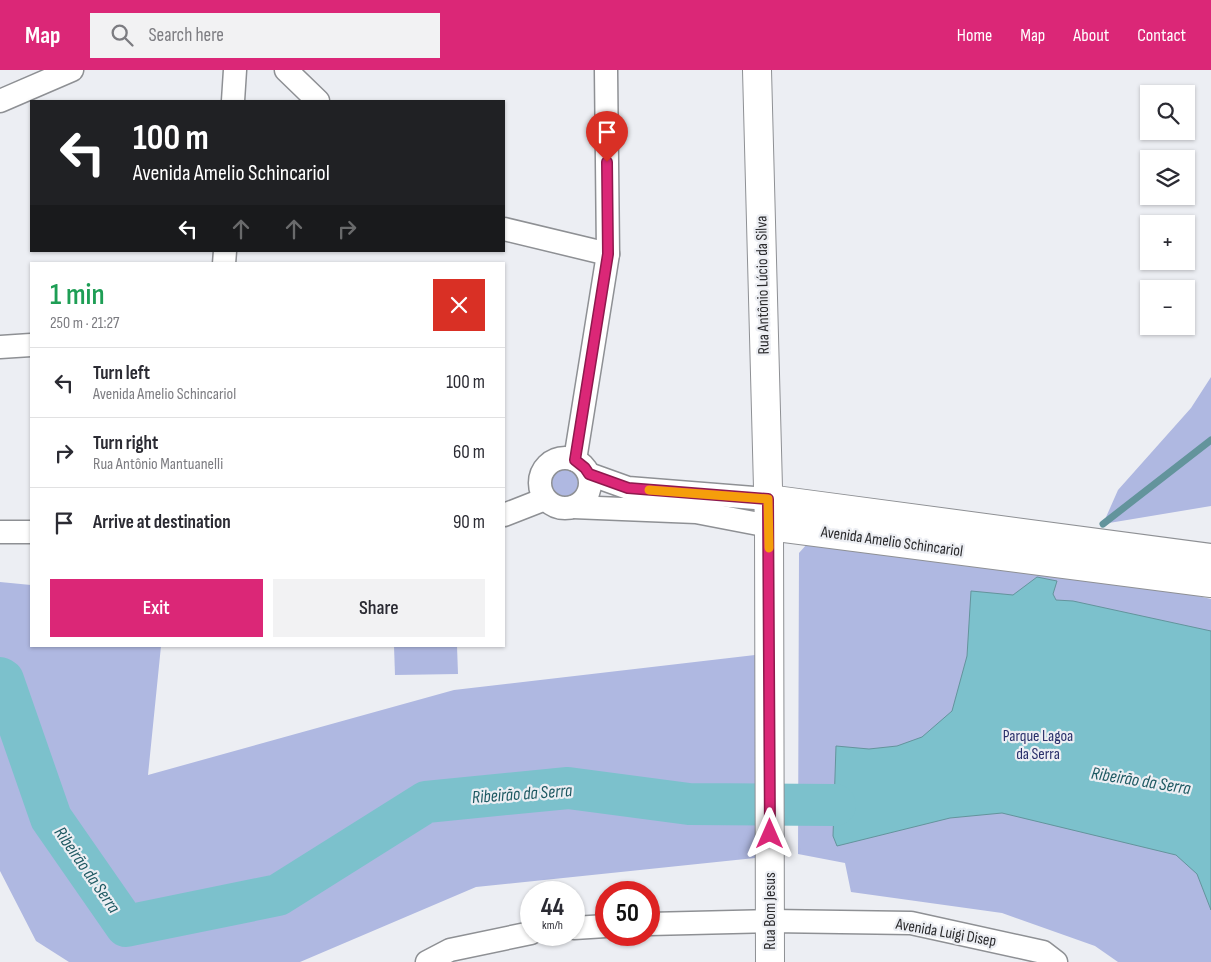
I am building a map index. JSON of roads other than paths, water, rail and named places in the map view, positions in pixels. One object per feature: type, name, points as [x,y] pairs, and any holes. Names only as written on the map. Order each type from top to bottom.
[{"type":"main road","name":"Rua Antônio Lúcio da Silva","points":[[757,70],[768,499]]},
{"type":"main road","name":"Rua Bom Jesus","points":[[768,499],[770,962]]},
{"type":"main road","name":"Avenida Amelio Schincariol","points":[[768,499],[1211,558]]},
{"type":"main road","name":"Avenida Amelio Schincariol","points":[[769,526],[1211,583]]},
{"type":"street","points":[[0,101],[72,70]]},
{"type":"street","points":[[233,100],[235,70]]},
{"type":"street","points":[[286,70],[317,100]]},
{"type":"street","points":[[582,467],[562,458],[546,466],[539,482],[544,499],[557,508],[573,507],[586,498],[590,482],[582,467],[608,254],[606,70]]},
{"type":"street","points":[[505,228],[608,254]]},
{"type":"street","points":[[0,347],[30,345]]},
{"type":"street","name":"Avenida Amelio Schincariol","points":[[582,467],[628,488],[768,499]]},
{"type":"street","points":[[505,515],[544,499]]},
{"type":"street","name":"Avenida Amelio Schincariol","points":[[573,507],[696,512],[769,526]]},
{"type":"street","points":[[0,532],[30,532]]},
{"type":"street","name":"Avenida Luigi Disep","points":[[660,924],[771,921],[911,923],[1042,952],[1056,962]]},
{"type":"street","points":[[426,962],[450,950],[520,935]]},
{"type":"water","points":[[1037,577],[1057,581],[1053,594],[1056,600],[1073,601],[1211,631],[1211,910],[1197,874],[1176,855],[1002,813],[950,818],[837,846],[833,836],[836,746],[869,749],[897,746],[922,737],[952,711],[967,656],[971,591],[1013,595]]},
{"type":"waterway","points":[[1103,524],[1211,440]]},
{"type":"waterway","name":"Ribeirão da Serra","points":[[0,678],[3,680],[51,818],[126,926],[278,895],[426,802],[568,788],[689,804],[835,805]]},
{"type":"park label","name":"Parque Lagoa da Serra","points":[[1038,745]]}]
